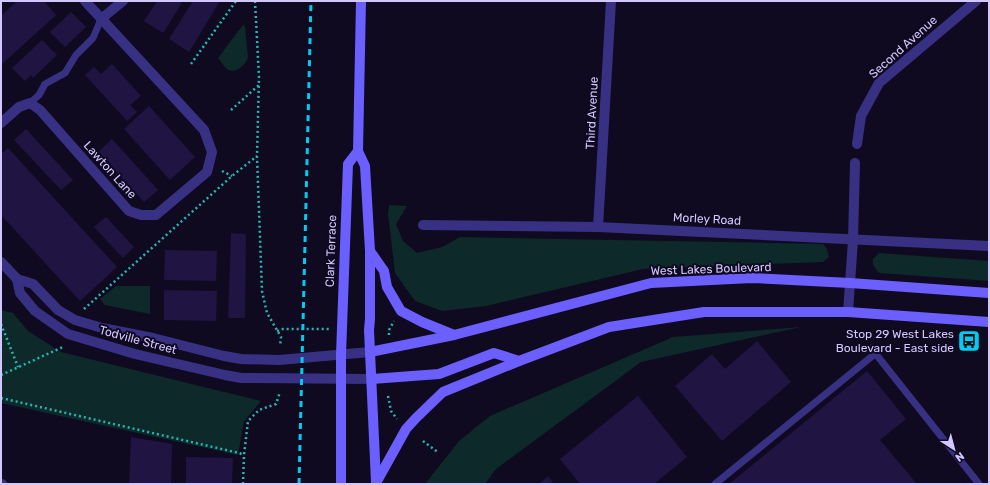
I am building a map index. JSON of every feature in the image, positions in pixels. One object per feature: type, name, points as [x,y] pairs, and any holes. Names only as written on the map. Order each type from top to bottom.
[{"type":"main road","points":[[361,1],[358,151],[365,166],[370,251],[369,330],[376,483]]},
{"type":"main road","name":"Clark Terrace","points":[[341,355],[348,164],[358,151]]},
{"type":"main road","points":[[370,251],[384,271],[387,287],[401,311],[422,322],[454,335]]},
{"type":"main road","name":"West Lakes Boulevard","points":[[370,352],[454,335],[651,283],[752,278],[850,283],[989,294]]},
{"type":"main road","points":[[376,483],[406,429],[443,392],[609,327],[704,312],[848,312],[989,322]]},
{"type":"main road","points":[[372,380],[439,374],[494,353],[519,361]]},
{"type":"main road","points":[[341,355],[341,484]]},
{"type":"street","name":"Lawton Lane","points":[[30,103],[40,110],[129,211],[141,215],[156,215],[207,172],[212,152],[204,130],[84,1]]},
{"type":"street","points":[[101,19],[123,1]]},
{"type":"street","name":"Third Avenue","points":[[598,226],[611,1]]},
{"type":"street","name":"Second Avenue","points":[[857,144],[861,116],[879,83],[976,1]]},
{"type":"street","points":[[1,123],[19,107],[30,103]]},
{"type":"street","points":[[848,312],[853,240],[855,163]]},
{"type":"street","name":"Morley Road","points":[[423,226],[598,226],[989,246]]},
{"type":"street","name":"Todville Street","points":[[3,269],[17,279],[33,284],[58,310],[75,320],[102,328],[153,338],[224,356],[241,359],[279,360]]},
{"type":"street","name":"Todville Street","points":[[17,279],[20,292],[35,311],[68,334],[135,354],[241,378],[341,380]]},
{"type":"street","name":"West Lakes Boulevard","points":[[279,360],[370,352]]},
{"type":"street","points":[[341,380],[372,380]]},
{"type":"lane","points":[[30,103],[39,95],[45,84],[65,73],[76,55],[93,38],[101,19]]},
{"type":"lane","points":[[715,484],[873,350],[980,484]]},
{"type":"path","points":[[191,64],[236,1]]},
{"type":"path","points":[[254,1],[259,77],[257,156],[262,291],[267,313],[281,337],[280,345]]},
{"type":"path","points":[[231,110],[259,86]]},
{"type":"path","points":[[79,313],[232,176],[257,156]]},
{"type":"path","points":[[389,335],[389,330],[395,320]]},
{"type":"path","points":[[1,324],[18,367]]},
{"type":"path","points":[[277,331],[283,329],[329,329]]},
{"type":"path","points":[[1,375],[63,347],[65,340]]},
{"type":"path","points":[[243,484],[244,455],[248,421],[259,410],[276,404],[280,390]]},
{"type":"path","points":[[388,391],[391,411],[398,421]]},
{"type":"path","points":[[1,398],[239,452],[244,455]]},
{"type":"path","points":[[422,441],[439,453]]},
{"type":"green space","points":[[243,25],[245,27],[248,57],[243,66],[237,70],[230,71],[218,58]]},
{"type":"green space","points":[[389,205],[407,206],[396,224],[403,241],[417,253],[442,247],[460,237],[823,244],[827,249],[829,257],[823,262],[643,269],[486,306],[442,311],[415,301],[395,273],[388,214]]},
{"type":"green space","points":[[879,253],[989,261],[989,281],[879,273],[873,265],[873,259]]},
{"type":"green space","points":[[116,286],[150,286],[150,314],[105,305],[100,299]]},
{"type":"green space","points":[[1,310],[13,313],[28,331],[61,352],[261,401],[244,421],[238,455],[1,403]]},
{"type":"green space","points":[[801,327],[641,362],[496,469],[485,484],[425,484],[459,441],[490,416],[673,337]]},
{"type":"building","points":[[17,1],[44,1],[56,15],[1,65],[1,16]]},
{"type":"building","points":[[157,1],[179,1],[182,3],[163,33],[144,21]]},
{"type":"building","points":[[193,1],[220,1],[189,52],[169,39]]},
{"type":"building","points":[[71,12],[86,27],[65,47],[50,32]]},
{"type":"building","points":[[42,40],[57,55],[33,78],[31,75],[25,81],[12,68]]},
{"type":"building","points":[[112,64],[141,96],[130,105],[137,112],[127,121],[85,75],[94,67],[101,74]]},
{"type":"building","points":[[149,106],[195,157],[170,180],[124,129]]},
{"type":"building","points":[[26,129],[73,180],[61,190],[14,140]]},
{"type":"building","points":[[112,139],[158,190],[144,202],[98,152]]},
{"type":"building","points":[[8,148],[117,267],[80,301],[1,215],[1,154]]},
{"type":"building","points":[[106,217],[134,247],[123,258],[94,227]]},
{"type":"building","points":[[231,233],[246,234],[245,318],[228,318]]},
{"type":"building","points":[[165,250],[217,251],[216,281],[164,280]]},
{"type":"building","points":[[164,290],[217,291],[216,321],[164,320]]},
{"type":"building","points":[[757,341],[791,382],[722,441],[675,386],[712,354],[725,369]]},
{"type":"building","points":[[867,371],[906,419],[880,440],[917,484],[729,484]]},
{"type":"building","points":[[638,396],[687,457],[654,484],[580,484],[560,459]]},
{"type":"building","points":[[131,437],[172,444],[171,484],[129,484]]},
{"type":"building","points":[[186,457],[233,458],[232,484],[186,484]]},
{"type":"building","points":[[548,476],[554,484],[539,484]]},
{"type":"railway","points":[[299,484],[311,1]]},
{"type":"place","name":"Stop 29 West Lakes Boulevard - East side","points":[[969,341]]}]
